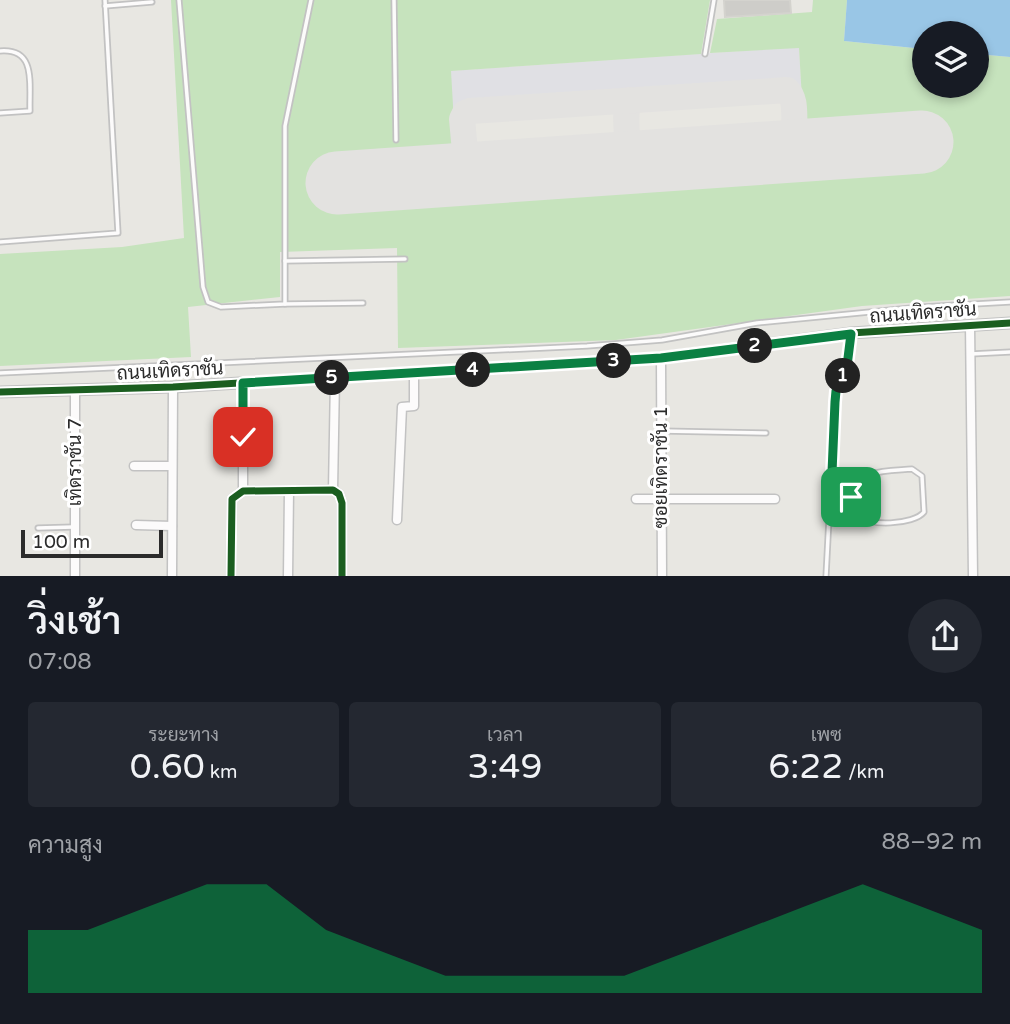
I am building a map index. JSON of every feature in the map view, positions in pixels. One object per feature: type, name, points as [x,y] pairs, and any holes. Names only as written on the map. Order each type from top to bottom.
[{"type":"street","name":"ถนนเทิดราชัน","points":[[0,392],[173,387],[661,358],[851,334],[1010,323]]},
{"type":"street","points":[[970,326],[973,576]]},
{"type":"street","name":"ซอยเทิดราชัน 1","points":[[661,358],[662,576]]},
{"type":"street","points":[[397,520],[402,407],[414,406],[414,373]]},
{"type":"street","points":[[333,491],[335,378]]},
{"type":"street","points":[[243,383],[243,491]]},
{"type":"street","points":[[172,576],[173,387]]},
{"type":"street","name":"เทิดราชัน 7","points":[[75,391],[75,576]]},
{"type":"street","points":[[134,466],[172,466]]},
{"type":"street","points":[[231,576],[232,499],[243,491],[333,491],[339,495],[342,503],[342,576]]},
{"type":"street","points":[[288,576],[289,491]]},
{"type":"street","points":[[636,499],[775,499]]},
{"type":"street","points":[[136,525],[172,526]]},
{"type":"lane","points":[[0,242],[118,233],[105,0]]},
{"type":"lane","points":[[179,0],[206,298],[221,307],[363,303]]},
{"type":"lane","points":[[285,304],[285,126],[311,0]]},
{"type":"lane","points":[[394,0],[396,140]]},
{"type":"lane","points":[[705,54],[714,0]]},
{"type":"lane","points":[[105,6],[152,2]]},
{"type":"lane","points":[[0,51],[12,50],[20,53],[28,63],[30,111],[0,113]]},
{"type":"lane","points":[[285,261],[405,259]]},
{"type":"lane","points":[[0,373],[587,346],[662,340],[757,323],[921,307],[1010,302]]},
{"type":"lane","points":[[825,576],[836,391],[847,366],[851,334]]},
{"type":"lane","points":[[969,355],[1010,352]]},
{"type":"lane","points":[[661,431],[766,433]]},
{"type":"lane","points":[[912,469],[922,476],[924,512],[920,517],[902,523],[864,521],[856,515],[851,497],[857,481],[865,475],[912,469]]},
{"type":"lane","points":[[831,496],[851,497]]},
{"type":"lane","points":[[38,528],[75,527]]},
{"type":"shaded area","points":[[799,47],[804,133],[786,134],[784,96],[634,107],[636,145],[617,146],[615,110],[475,120],[477,156],[456,157],[450,71]]},
{"type":"green space","points":[[171,0],[710,0],[701,54],[451,71],[456,157],[331,166],[333,200],[930,158],[928,124],[804,133],[799,48],[710,53],[717,19],[812,12],[813,0],[847,0],[844,41],[912,48],[912,98],[989,98],[989,55],[1010,57],[1010,296],[862,306],[616,340],[398,348],[397,248],[280,252],[280,297],[188,307],[191,357],[0,366],[0,254],[122,247],[184,238]]},
{"type":"water","points":[[847,0],[1010,0],[1010,57],[989,55],[989,21],[912,21],[912,48],[844,41]]},
{"type":"building","points":[[724,0],[790,0],[791,13],[725,17]]},
{"type":"taxiway","points":[[456,174],[466,162],[462,119],[465,113],[470,111],[787,90],[793,103],[796,135],[804,149]]},
{"type":"taxiway","points":[[622,162],[627,147],[626,115],[630,100]]},
{"type":"runway","points":[[337,183],[922,142]]},
{"type":"cycle path","points":[[0,392],[173,387],[661,358],[851,333],[1010,323]]},
{"type":"cycle path","points":[[231,576],[232,499],[243,491],[333,490],[339,494],[342,503],[342,576]]},
{"type":"route","points":[[243,437],[243,383],[661,358],[851,334],[847,366],[836,391],[831,496],[851,497]]}]
